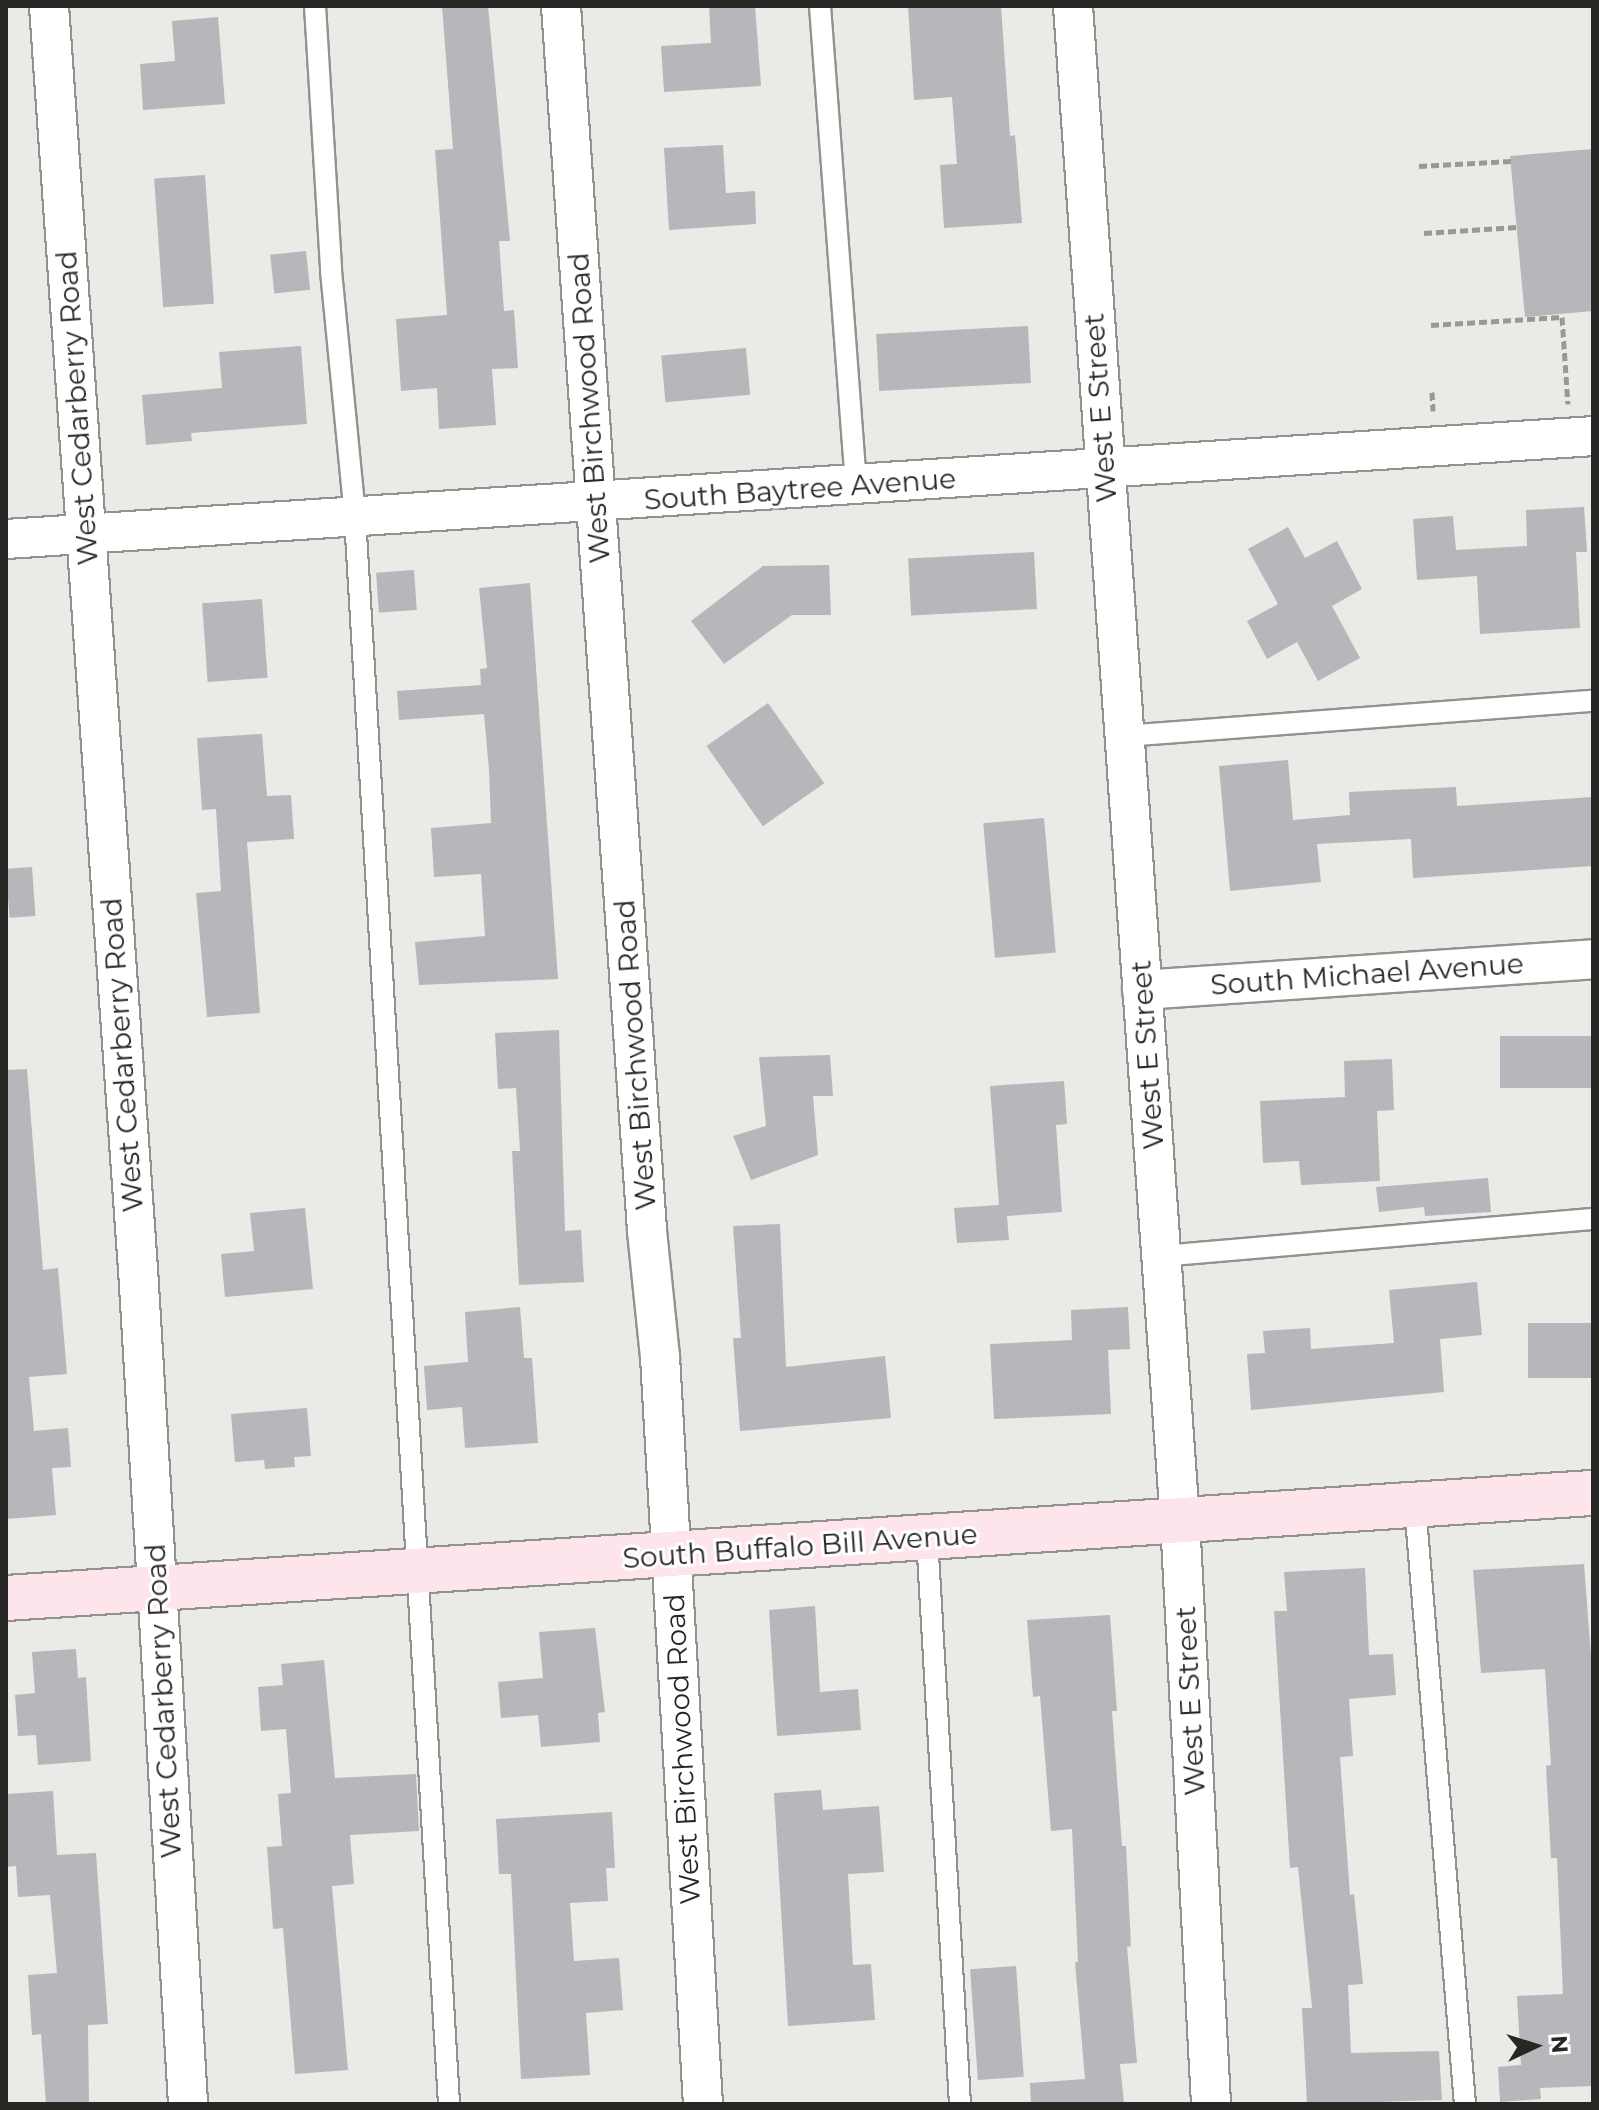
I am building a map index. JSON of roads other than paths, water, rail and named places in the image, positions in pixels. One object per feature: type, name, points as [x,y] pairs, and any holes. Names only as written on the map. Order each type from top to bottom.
[{"type":"main road","name":"South Buffalo Bill Avenue","points":[[6,1598],[1593,1493]]},
{"type":"street","name":"West Cedarberry Road","points":[[49,6],[157,1588],[188,2104]]},
{"type":"street","name":"West Birchwood Road","points":[[561,6],[671,1554],[703,2104]]},
{"type":"street","name":"West E Street","points":[[1073,6],[1180,1520],[1211,2104]]},
{"type":"street","name":"South Baytree Avenue","points":[[6,539],[1581,437]]},
{"type":"street","name":"South Michael Avenue","points":[[1142,990],[1593,959]]},
{"type":"lane","points":[[315,6],[331,271],[355,517],[449,2104]]},
{"type":"lane","points":[[820,6],[856,486]]},
{"type":"lane","points":[[1124,736],[1593,701]]},
{"type":"lane","points":[[1161,1256],[1593,1219]]},
{"type":"lane","points":[[1415,1505],[1465,2104]]},
{"type":"lane","points":[[927,1537],[960,2104]]}]
